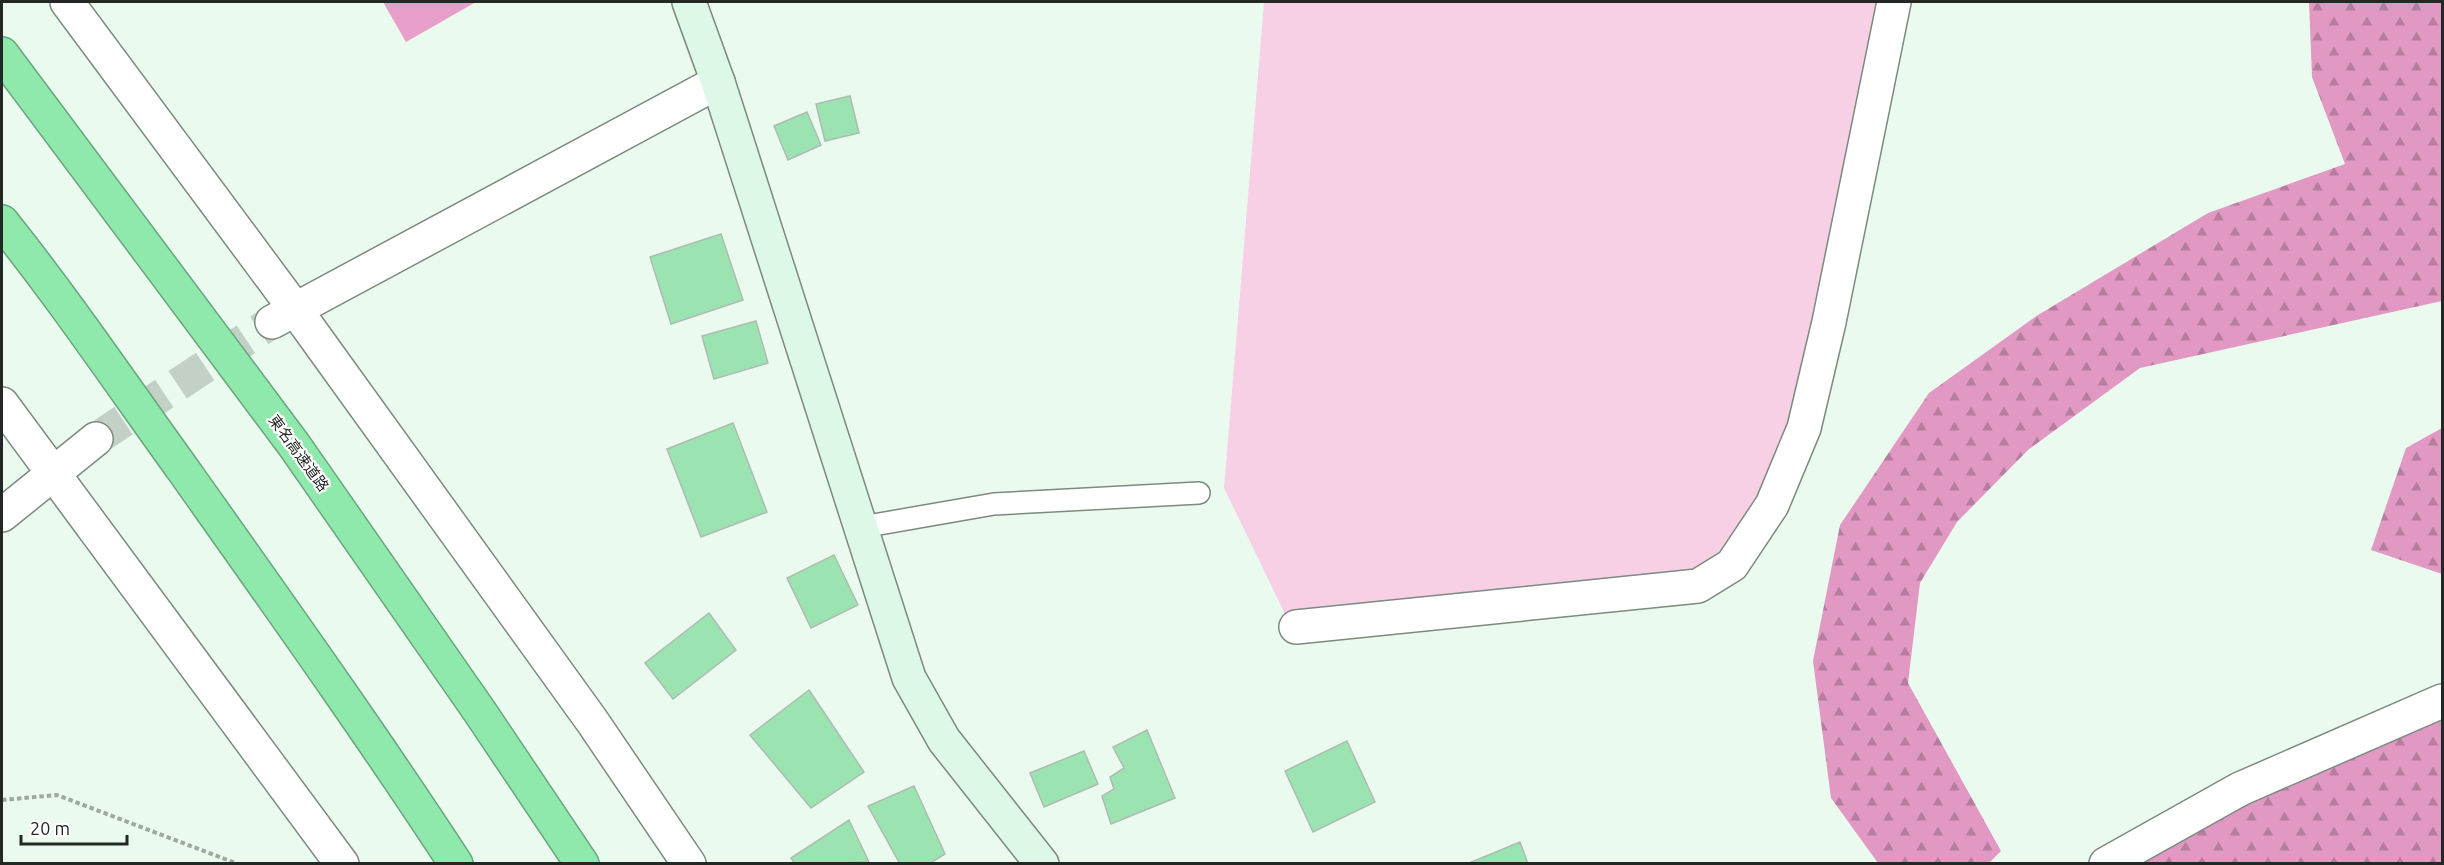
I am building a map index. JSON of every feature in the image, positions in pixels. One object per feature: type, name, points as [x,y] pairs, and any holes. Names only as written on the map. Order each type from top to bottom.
[{"type":"highway","name":"東名高速道路","points":[[2,54],[294,445],[480,712],[582,864]]},
{"type":"highway","points":[[2,222],[36,264],[385,755],[456,864]]},
{"type":"street","points":[[68,2],[284,315],[592,721],[689,864]]},
{"type":"street","points":[[689,2],[718,82],[909,678],[945,740],[1042,864]]},
{"type":"street","points":[[1296,627],[1698,586],[1732,565],[1772,505],[1804,428],[1829,322],[1894,2]]},
{"type":"street","points":[[284,315],[718,82]]},
{"type":"street","points":[[2,404],[342,864]]},
{"type":"street","points":[[2,515],[96,439]]},
{"type":"street","points":[[2106,864],[2240,789],[2442,700]]},
{"type":"lane","points":[[862,527],[994,504],[1199,493]]},
{"type":"path","points":[[2,800],[57,795],[238,864]]},
{"type":"green space","points":[[2309,2],[2442,2],[2442,301],[2140,368],[2028,450],[1957,522],[1920,583],[1908,683],[2001,851],[1989,863],[1878,863],[1831,798],[1813,661],[1840,525],[1929,393],[2038,315],[2208,213],[2345,164],[2312,77]]},
{"type":"green space","points":[[2442,428],[2442,574],[2371,550],[2406,448]]},
{"type":"green space","points":[[2442,704],[2442,863],[2113,863]]},
{"type":"shaded area","points":[[383,2],[476,2],[406,42]]},
{"type":"shaded area","points":[[1264,2],[1887,2],[1798,471],[1718,573],[1286,616],[1224,488]]},
{"type":"building","points":[[850,96],[859,133],[825,141],[816,104]]},
{"type":"building","points":[[807,112],[821,145],[788,160],[774,126]]},
{"type":"building","points":[[721,234],[743,300],[671,324],[650,257]]},
{"type":"building","points":[[756,321],[768,363],[714,379],[702,336]]},
{"type":"building","points":[[733,423],[767,512],[701,537],[667,449]]},
{"type":"building","points":[[834,555],[858,605],[811,628],[787,578]]},
{"type":"building","points":[[709,613],[736,650],[673,699],[645,663]]},
{"type":"building","points":[[809,690],[864,772],[811,808],[750,735]]},
{"type":"building","points":[[1147,730],[1175,798],[1111,824],[1102,796],[1114,789],[1110,777],[1124,768],[1113,747]]},
{"type":"building","points":[[1347,741],[1375,802],[1313,832],[1285,771]]},
{"type":"building","points":[[1084,751],[1098,784],[1044,807],[1030,773]]},
{"type":"building","points":[[914,786],[945,854],[929,864],[900,864],[868,806]]},
{"type":"building","points":[[849,820],[869,862],[795,864],[791,858]]},
{"type":"building","points":[[1520,842],[1528,864],[1469,863]]},
{"type":"tunnel","points":[[96,439],[272,322]]}]
